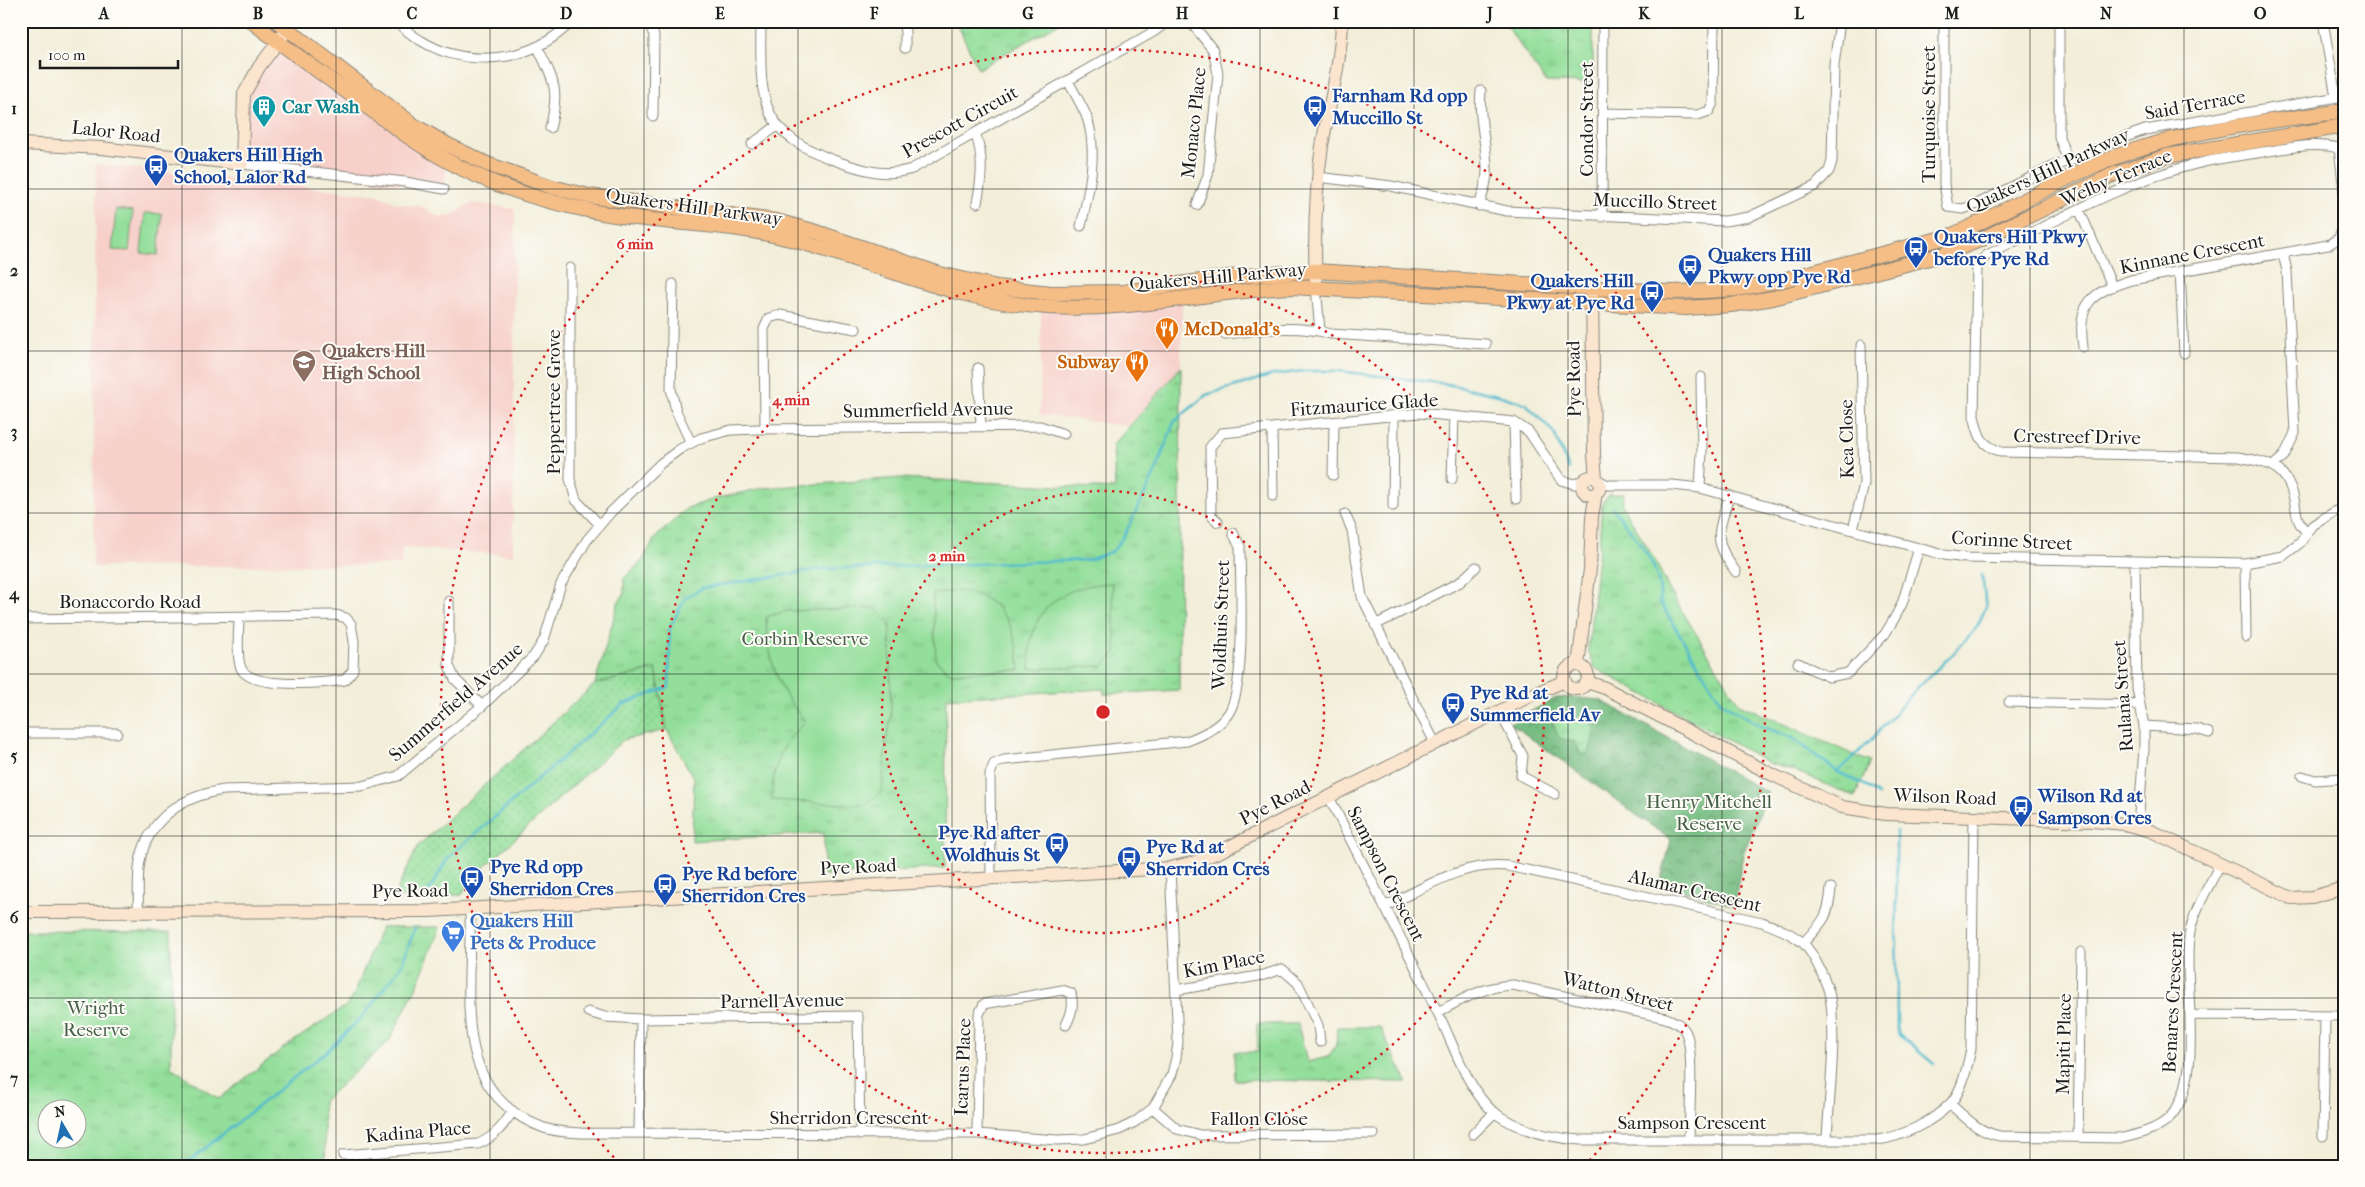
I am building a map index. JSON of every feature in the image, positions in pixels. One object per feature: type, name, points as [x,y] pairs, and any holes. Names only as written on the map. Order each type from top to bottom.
[{"type":"main road","name":"Quakers Hill Parkway","points":[[251,21],[414,141],[447,161],[509,189],[581,209],[621,216],[739,229],[788,238],[955,293],[1017,304],[1051,307],[1152,303],[1262,288],[1316,287],[1686,308],[1714,307],[1752,302],[1798,293],[1962,248],[2112,175],[2139,164],[2198,149],[2344,126]]},
{"type":"main road","name":"Quakers Hill Parkway","points":[[283,25],[415,126],[486,164],[552,187],[588,196],[776,221],[817,232],[940,274],[997,287],[1034,292],[1084,294],[1123,292],[1229,276],[1315,271],[1592,288],[1705,291],[1738,289],[1779,281],[1950,236],[1977,225],[2108,160],[2153,144],[2206,132],[2344,111]]},
{"type":"street","points":[[395,21],[420,41],[445,52],[466,57],[502,57],[538,48],[562,32],[572,21]]},
{"type":"street","points":[[649,21],[654,36],[653,116]]},
{"type":"street","name":"Prescott Circuit","points":[[760,21],[761,85],[770,115],[777,126],[801,145],[820,155],[869,172],[884,174],[912,169],[1155,31],[1168,21]]},
{"type":"street","points":[[902,21],[906,34],[905,48]]},
{"type":"street","name":"Monaco Place","points":[[1190,21],[1213,50],[1217,60],[1218,74],[1208,175],[1197,205]]},
{"type":"street","points":[[1316,331],[1315,271],[1318,177],[1322,145],[1340,57],[1342,21]]},
{"type":"street","name":"Condor Street","points":[[1602,217],[1603,21]]},
{"type":"street","points":[[1603,113],[1698,115],[1709,111],[1713,103],[1714,21]]},
{"type":"street","name":"Muccillo Street","points":[[1318,177],[1391,186],[1507,211],[1602,217],[1725,221],[1748,217],[1815,186],[1823,180],[1829,171],[1832,161],[1834,65],[1840,21]]},
{"type":"street","name":"Turquoise Street","points":[[1944,21],[1944,184],[1948,207]]},
{"type":"street","points":[[2059,21],[2058,137],[2068,161]]},
{"type":"street","points":[[2323,21],[2340,96]]},
{"type":"street","points":[[242,164],[244,94],[250,82],[278,42],[283,25]]},
{"type":"street","points":[[538,48],[552,76],[556,89],[555,107],[550,128]]},
{"type":"street","points":[[1068,81],[1085,113],[1090,133],[1091,178],[1081,226]]},
{"type":"street","points":[[1480,206],[1487,176],[1480,112],[1482,91]]},
{"type":"street","name":"Said Terrace","points":[[1948,207],[1963,209],[1977,204],[2068,161],[2145,130],[2340,96]]},
{"type":"street","points":[[752,144],[777,126]]},
{"type":"street","points":[[975,133],[982,156],[982,179],[977,202]]},
{"type":"street","name":"Lalor Road","points":[[21,144],[101,148],[405,182],[444,189]]},
{"type":"street","name":"Welby Terrace","points":[[1977,265],[1988,255],[2141,181],[2195,164],[2302,146],[2325,144],[2338,148],[2344,192]]},
{"type":"street","points":[[2079,210],[2112,286]]},
{"type":"street","points":[[2283,254],[2328,245],[2339,238],[2344,223]]},
{"type":"street","name":"Kinnane Crescent","points":[[2083,347],[2080,325],[2085,306],[2097,294],[2112,286],[2131,280],[2255,257],[2283,254],[2287,271],[2295,433],[2284,456],[2273,466]]},
{"type":"street","name":"Crestreef Drive","points":[[1977,265],[1974,416],[1981,440],[1989,448],[2001,452],[2238,457],[2264,461],[2288,479],[2292,487],[2297,519],[2307,532]]},
{"type":"street","name":"Peppertree Grove","points":[[570,268],[570,479],[576,500],[600,525]]},
{"type":"street","points":[[2180,272],[2184,353]]},
{"type":"street","points":[[673,284],[672,389],[676,411],[691,443]]},
{"type":"street","name":"Pye Road","points":[[1578,665],[1590,569],[1592,518],[1591,485],[1594,455],[1592,288]]},
{"type":"street","points":[[765,428],[764,329],[769,318],[780,315],[856,329]]},
{"type":"street","points":[[1225,334],[1280,328],[1331,334],[1486,344]]},
{"type":"street","name":"Kea Close","points":[[1853,530],[1864,484],[1861,345]]},
{"type":"street","points":[[978,368],[981,426]]},
{"type":"street","points":[[1700,488],[1702,451],[1701,377]]},
{"type":"street","name":"Fitzmaurice Glade","points":[[1218,522],[1211,515],[1210,447],[1222,433],[1419,413],[1514,422]]},
{"type":"street","points":[[1393,506],[1394,416]]},
{"type":"street","points":[[1452,479],[1454,416]]},
{"type":"street","points":[[1514,422],[1529,432],[1561,480],[1591,485]]},
{"type":"street","points":[[1514,422],[1516,499]]},
{"type":"street","points":[[1333,475],[1334,423]]},
{"type":"street","name":"Summerfield Avenue","points":[[138,912],[139,873],[144,848],[156,825],[176,806],[207,793],[224,790],[362,786],[381,782],[398,776],[482,706],[538,651],[544,640],[564,577],[587,540],[661,463],[691,443],[720,432],[765,428],[1040,426],[1064,434]]},
{"type":"street","points":[[1272,428],[1273,496]]},
{"type":"street","name":"Corinne Street","points":[[1591,485],[1672,485],[1700,488],[1919,548],[1966,558],[2245,564],[2283,556],[2300,543],[2307,532],[2322,518],[2344,506]]},
{"type":"street","points":[[1729,495],[1719,540],[1722,552],[1736,572]]},
{"type":"street","points":[[1345,514],[1352,530],[1360,589],[1375,625],[1435,744]]},
{"type":"street","name":"Woldhuis Street","points":[[991,878],[991,761],[1187,741],[1200,736],[1220,723],[1235,702],[1240,676],[1240,546],[1234,533]]},
{"type":"street","points":[[1798,663],[1829,677],[1848,673],[1884,634],[1894,619],[1902,604],[1919,548]]},
{"type":"street","name":"Rulana Street","points":[[2135,562],[2135,638],[2139,704],[2144,726],[2138,827]]},
{"type":"street","points":[[2245,564],[2246,637]]},
{"type":"street","points":[[1375,625],[1460,582],[1476,567]]},
{"type":"street","points":[[449,601],[449,666],[455,679],[482,706]]},
{"type":"street","name":"Bonaccordo Road","points":[[21,619],[239,618],[336,615],[346,618],[351,624],[354,641],[353,670],[345,680],[317,684],[296,684],[248,676],[241,668],[239,618]]},
{"type":"street","points":[[1578,665],[1586,671],[1587,682],[1582,688],[1574,689],[1565,681],[1567,670],[1578,665]]},
{"type":"street","name":"Pye Road","points":[[21,912],[406,912],[1170,868],[1207,858],[1500,711],[1565,681]]},
{"type":"street","name":"Wilson Road","points":[[1587,682],[1605,688],[1773,775],[1842,807],[1886,814],[2092,821],[2138,827],[2159,835],[2291,898],[2312,897],[2344,888]]},
{"type":"street","points":[[2009,702],[2139,704]]},
{"type":"street","points":[[1500,711],[1523,756],[1521,776],[1554,794]]},
{"type":"street","points":[[2144,726],[2197,729],[2209,733]]},
{"type":"street","points":[[21,732],[117,733]]},
{"type":"street","points":[[2302,776],[2315,780],[2344,778]]},
{"type":"street","name":"Sampson Crescent","points":[[1329,797],[1438,1012],[1468,1076],[1481,1097],[1495,1112],[1536,1133],[1560,1138],[1827,1139],[1862,1141],[1893,1138],[1910,1131],[1950,1104],[1962,1082],[1971,1050],[1974,817]]},
{"type":"street","name":"Alamar Crescent","points":[[1384,907],[1462,870],[1490,864],[1508,866],[1762,922],[1791,935],[1803,943],[1819,969],[1830,996],[1832,1029],[1827,1139]]},
{"type":"street","name":"Benares Crescent","points":[[1950,1104],[1976,1127],[1987,1134],[2000,1136],[2123,1138],[2140,1134],[2168,1118],[2178,1103],[2188,1071],[2190,1015],[2188,952],[2190,935],[2200,906],[2220,864]]},
{"type":"street","name":"Sherridon Crescent","points":[[470,908],[470,1019],[473,1050],[484,1078],[494,1093],[513,1111],[544,1128],[560,1131],[639,1133],[977,1134],[1057,1140],[1084,1139],[1119,1130],[1135,1122],[1153,1108],[1172,1074],[1178,1042],[1170,868]]},
{"type":"street","points":[[1803,943],[1821,923],[1830,909],[1831,888]]},
{"type":"street","name":"Mapiti Place","points":[[2078,1137],[2081,952]]},
{"type":"street","name":"Kim Place","points":[[1176,990],[1264,975],[1282,969],[1298,983],[1318,1025],[1320,1042]]},
{"type":"street","name":"Watton Street","points":[[1438,1012],[1483,989],[1497,985],[1513,985],[1666,1018],[1677,1023],[1685,1031],[1690,1057],[1689,1139]]},
{"type":"street","name":"Icarus Place","points":[[977,1134],[979,1014],[984,1004],[1062,990],[1071,993],[1073,1002],[1072,1013],[1066,1025]]},
{"type":"street","name":"Parnell Avenue","points":[[588,1012],[605,1017],[641,1019],[858,1016],[860,1135]]},
{"type":"street","points":[[2190,1015],[2344,1016]]},
{"type":"street","points":[[2323,1136],[2324,1016]]},
{"type":"street","points":[[639,1133],[641,1019]]},
{"type":"street","name":"Fallon Close","points":[[1153,1108],[1177,1129],[1200,1135],[1374,1134]]},
{"type":"street","name":"Kadina Place","points":[[343,1155],[478,1144],[491,1139],[513,1111]]},
{"type":"street","points":[[1473,1134],[1495,1112]]},
{"type":"shaded area","points":[[279,42],[447,161],[444,189],[242,165],[244,94]]},
{"type":"shaded area","name":"Quakers Hill High School","points":[[96,164],[379,195],[395,203],[421,206],[438,216],[444,217],[457,213],[473,203],[515,209],[513,555],[402,548],[401,565],[93,567]]},
{"type":"shaded area","points":[[1182,299],[1181,367],[1128,426],[1040,415],[1041,307]]},
{"type":"green space","points":[[956,21],[1063,21],[978,69]]},
{"type":"green space","points":[[1503,21],[1593,21],[1593,83],[1546,82]]},
{"type":"green space","points":[[116,209],[133,211],[129,251],[112,250]]},
{"type":"green space","points":[[145,213],[162,214],[158,255],[141,253]]},
{"type":"green space","name":"Corbin Reserve","points":[[1181,367],[1179,690],[1104,694],[1104,689],[946,698],[945,868],[824,875],[824,833],[692,841],[694,779],[667,730],[656,669],[595,684],[618,603],[624,594],[624,578],[642,561],[655,538],[687,508],[718,498],[763,488],[901,478],[1115,489],[1113,445]]},
{"type":"green space","points":[[1624,493],[1622,505],[1655,560],[1670,591],[1739,704],[1870,762],[1855,797],[1793,770],[1771,764],[1595,668],[1588,651],[1602,503],[1609,495]]},
{"type":"green space","points":[[1112,583],[1116,652],[1103,666],[1030,669],[1030,649],[1033,632],[1049,606],[1061,596],[1076,589]]},
{"type":"green space","points":[[957,591],[986,599],[1005,617],[1015,641],[1020,670],[951,673],[936,661],[933,594]]},
{"type":"green space","points":[[875,608],[890,623],[891,717],[886,742],[882,791],[865,805],[772,800],[774,777],[780,756],[790,738],[806,722],[788,698],[776,673],[769,647],[766,617],[787,611]]},
{"type":"green space","points":[[656,669],[667,730],[623,740],[468,882],[462,895],[393,898],[418,846],[595,684]]},
{"type":"green space","name":"Henry Mitchell Reserve","points":[[1570,697],[1600,700],[1768,793],[1743,854],[1734,906],[1660,883],[1671,840],[1510,723],[1556,698]]},
{"type":"green space","points":[[1567,715],[1576,722],[1589,720],[1595,729],[1589,753],[1581,755],[1575,742],[1559,738],[1553,723],[1560,716]]},
{"type":"green space","name":"Wright Reserve","points":[[381,927],[440,927],[417,986],[389,1041],[323,1101],[326,1166],[21,1166],[21,931],[171,932],[171,1067],[219,1099],[282,1049],[346,1006],[353,997]]},
{"type":"green space","points":[[1257,1024],[1298,1024],[1307,1062],[1328,1057],[1336,1045],[1337,1027],[1380,1027],[1407,1082],[1235,1080],[1234,1052],[1258,1052]]},
{"type":"waterway","points":[[426,896],[448,858],[624,704],[669,687],[670,627],[685,598],[702,588],[821,569],[1089,560],[1113,551],[1125,534],[1155,473],[1174,422],[1206,395],[1273,375],[1304,371],[1338,371],[1447,384],[1498,395],[1526,404],[1554,433],[1569,469]]},
{"type":"waterway","points":[[1613,508],[1646,552],[1657,576],[1660,588],[1660,602],[1721,702],[1759,725],[1792,738],[1838,772],[1867,786],[1878,795]]},
{"type":"waterway","points":[[1838,772],[1873,738],[1918,687],[1952,655],[1977,627],[1986,607],[1982,575]]},
{"type":"waterway","points":[[1896,831],[1897,1026],[1899,1035],[1934,1064]]},
{"type":"waterway","points":[[157,1166],[189,1161],[326,1052],[364,1015],[401,966],[415,928]]},
{"type":"place","name":"Car Wash","points":[[264,128]]},
{"type":"place","name":"Farnham Rd opp Muccillo St","points":[[1315,128]]},
{"type":"place","name":"Quakers Hill High School, Lalor Rd","points":[[156,187]]},
{"type":"place","name":"Quakers Hill Pkwy before Pye Rd","points":[[1916,269]]},
{"type":"place","name":"Quakers Hill Pkwy opp Pye Rd","points":[[1690,287]]},
{"type":"place","name":"Quakers Hill Pkwy at Pye Rd","points":[[1652,313]]},
{"type":"place","name":"McDonald's","points":[[1167,350]]},
{"type":"place","name":"Quakers Hill High School","points":[[304,383]]},
{"type":"place","name":"Subway","points":[[1137,383]]},
{"type":"place","name":"Pye Rd at Summerfield Av","points":[[1453,725]]},
{"type":"place","name":"Wilson Rd at Sampson Cres","points":[[2021,828]]},
{"type":"place","name":"Pye Rd after Woldhuis St","points":[[1057,865]]},
{"type":"place","name":"Pye Rd at Sherridon Cres","points":[[1129,879]]},
{"type":"place","name":"Pye Rd opp Sherridon Cres","points":[[472,899]]},
{"type":"place","name":"Pye Rd before Sherridon Cres","points":[[665,906]]},
{"type":"place","name":"Quakers Hill Pets & Produce","points":[[453,953]]}]
